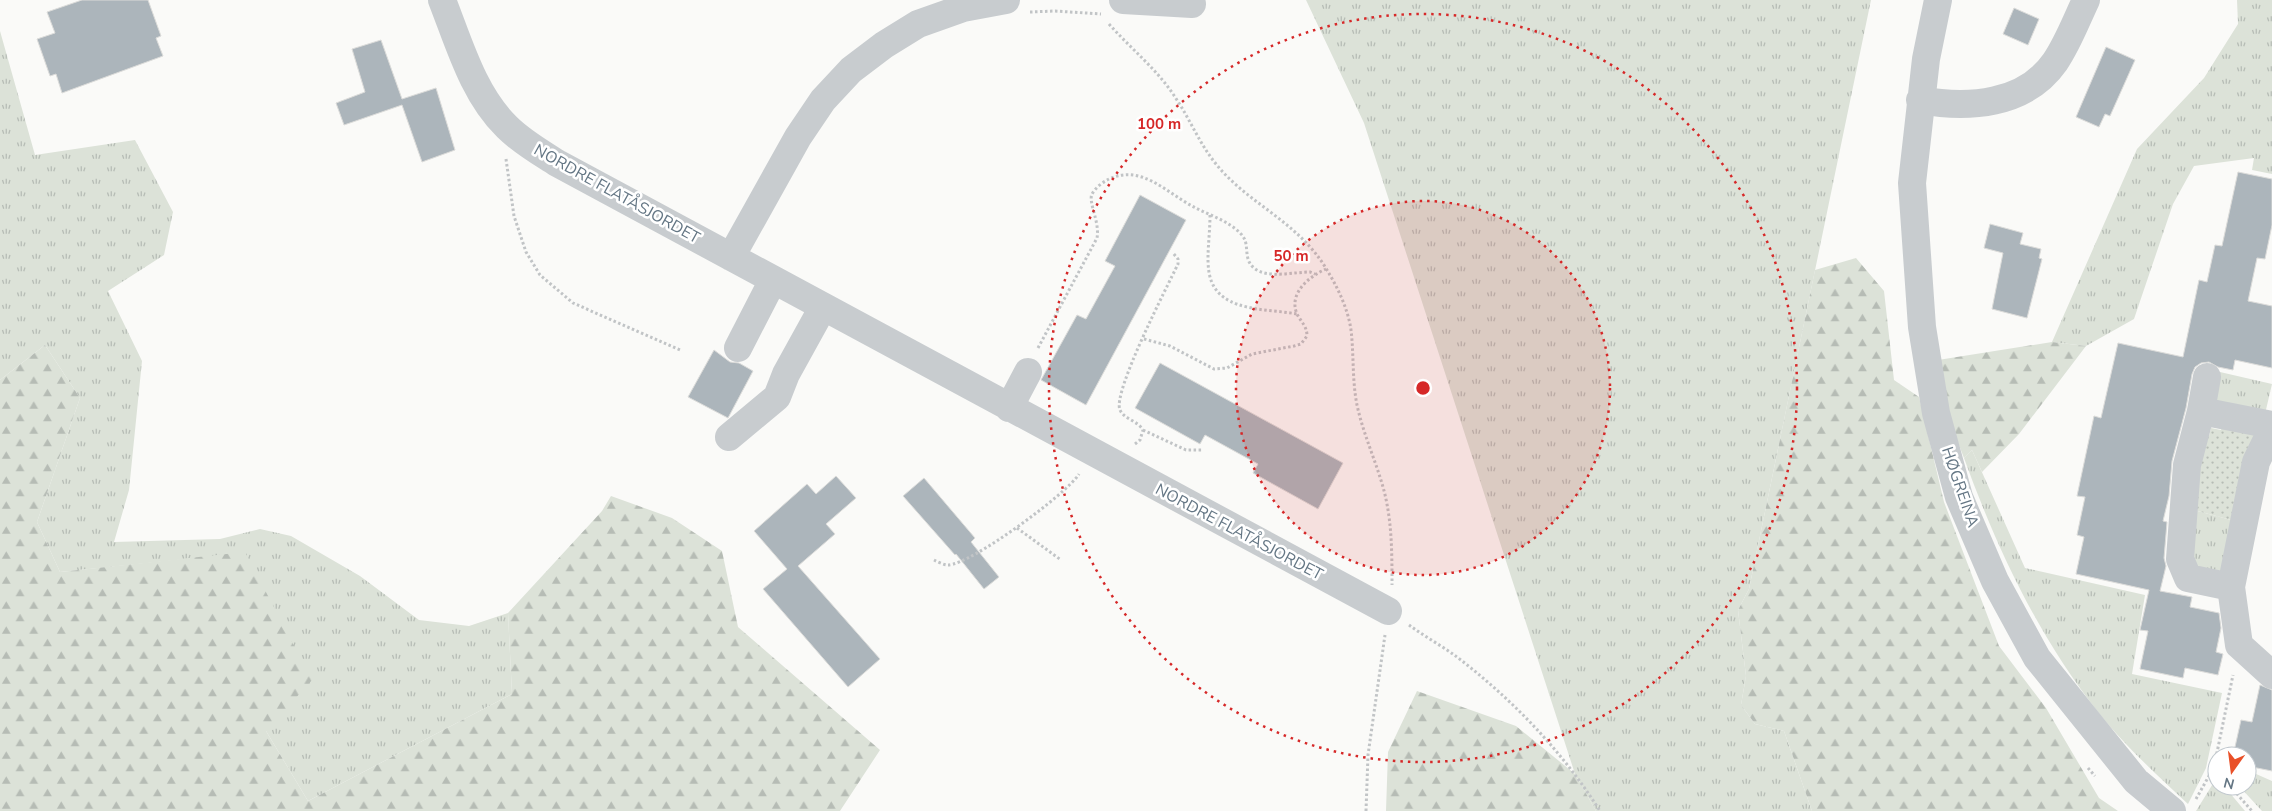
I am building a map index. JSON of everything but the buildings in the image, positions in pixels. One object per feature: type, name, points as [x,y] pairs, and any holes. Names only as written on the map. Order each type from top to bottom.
[{"type":"street","name":"NORDRE FLATÅSJORDET","points":[[442,0],[468,66],[485,100],[506,126],[524,142],[557,163],[1388,611]]},
{"type":"street","name":"HØGREINA","points":[[1938,0],[1920,100],[1912,183],[1922,327],[1936,413],[1959,497],[1995,581],[2037,658],[2136,782],[2182,807]]},
{"type":"street","points":[[1920,100],[1946,105],[1973,104],[2011,96],[2028,88],[2041,78],[2064,48],[2086,0]]},
{"type":"street","points":[[1107,7],[1192,4]]},
{"type":"street","points":[[731,257],[798,137],[823,100],[851,70],[884,45],[918,24],[963,8],[1017,6]]},
{"type":"street","points":[[738,348],[773,280]]},
{"type":"street","points":[[729,437],[777,398],[786,374],[823,307]]},
{"type":"street","points":[[1009,408],[1032,361]]},
{"type":"street","points":[[2207,377],[2201,411],[2187,465],[2180,559],[2188,578],[2231,587]]},
{"type":"street","points":[[2201,411],[2272,425]]},
{"type":"street","points":[[2272,429],[2231,587],[2239,645],[2272,675]]},
{"type":"path","points":[[1017,6],[1055,11],[1107,7],[1122,38],[1151,66],[1175,97],[1194,133],[1216,165],[1244,192],[1296,231],[1326,269],[1341,297],[1350,329],[1354,389],[1361,424],[1383,488],[1390,520],[1392,586],[1368,755],[1366,811]]},
{"type":"path","points":[[506,126],[506,164],[514,216],[526,252],[540,275],[573,303],[680,350]]},
{"type":"path","points":[[1032,361],[1097,238],[1098,221],[1090,199],[1097,188],[1105,181],[1125,174],[1146,178],[1190,206],[1231,226],[1242,234],[1247,244],[1249,262],[1254,268],[1268,274],[1310,272],[1315,274]]},
{"type":"path","points":[[1210,215],[1209,272],[1216,292],[1223,298],[1248,307],[1297,314]]},
{"type":"path","points":[[1173,253],[1178,259],[1178,264],[1154,311],[1144,339],[1129,369],[1119,404],[1122,413],[1143,430],[1186,450],[1203,450]]},
{"type":"path","points":[[1144,339],[1170,346],[1214,369],[1227,368],[1252,354],[1301,344],[1307,336],[1307,331],[1297,314],[1296,296],[1298,290],[1312,279],[1315,274],[1326,269]]},
{"type":"path","points":[[1124,470],[1121,452],[1140,440],[1143,430]]},
{"type":"path","points":[[934,560],[948,565],[964,561],[1017,528],[1065,491],[1078,477],[1091,452]]},
{"type":"path","points":[[1017,528],[1061,560]]},
{"type":"path","points":[[1433,642],[1456,656],[1500,694],[1548,740],[1579,778],[1600,811]]},
{"type":"path","points":[[2218,746],[2239,645]]},
{"type":"path","points":[[2182,807],[2207,776]]},
{"type":"path","points":[[2239,796],[2252,811]]},
{"type":"green space","points":[[1306,0],[1871,0],[1749,589],[1738,610],[1746,676],[1741,705],[1755,724],[1784,731],[1812,811],[1596,811],[1575,774],[1364,123]]},
{"type":"green space","points":[[2237,0],[2272,0],[2272,174],[2252,170],[2254,158],[2194,166],[2173,204],[2134,319],[2086,346],[2052,342],[2137,149],[2204,78],[2238,24]]},
{"type":"green space","points":[[0,31],[35,155],[135,140],[173,212],[164,255],[108,291],[142,361],[129,490],[114,542],[220,539],[260,529],[291,536],[360,576],[419,620],[469,626],[508,613],[512,694],[308,801],[266,731],[245,553],[60,572],[37,522],[80,398],[45,345],[0,380]]},
{"type":"green space","points":[[1856,258],[1884,291],[1894,380],[1919,397],[1944,502],[1999,646],[2046,708],[2099,798],[2118,811],[1812,811],[1784,731],[1755,724],[1741,705],[1746,676],[1738,610],[1749,589],[1815,270]]},
{"type":"green space","points":[[2052,342],[2086,346],[2019,434],[1982,472],[1972,450],[1964,458],[1945,409],[1938,360]]},
{"type":"green space","points":[[45,345],[80,398],[37,522],[60,572],[245,552],[312,680],[266,731],[308,801],[512,694],[508,613],[602,511],[611,496],[672,518],[722,551],[738,627],[880,750],[840,811],[0,811],[0,380]]},
{"type":"green space","points":[[2220,372],[2272,384],[2265,414],[2213,403]]},
{"type":"green space","points":[[2223,422],[2256,430],[2235,521],[2190,509],[2200,434],[2209,436],[2211,428],[2221,430]]},
{"type":"green space","points":[[1972,450],[2025,568],[2145,595],[2132,674],[2222,693],[2211,746],[2207,746],[2206,768],[2188,804],[2141,760],[2108,724],[2076,683],[2056,653],[2021,591],[2005,558],[1964,458]]},
{"type":"green space","points":[[2190,509],[2235,521],[2224,573],[2193,568]]},
{"type":"green space","points":[[1417,691],[1516,726],[1575,774],[1596,811],[1386,811],[1388,752]]},
{"type":"green space","points":[[2257,774],[2272,781],[2272,811],[2262,811],[2248,796],[2257,796]]},
{"type":"green space","points":[[2207,793],[2207,796],[2232,796],[2245,811],[2196,811]]}]
